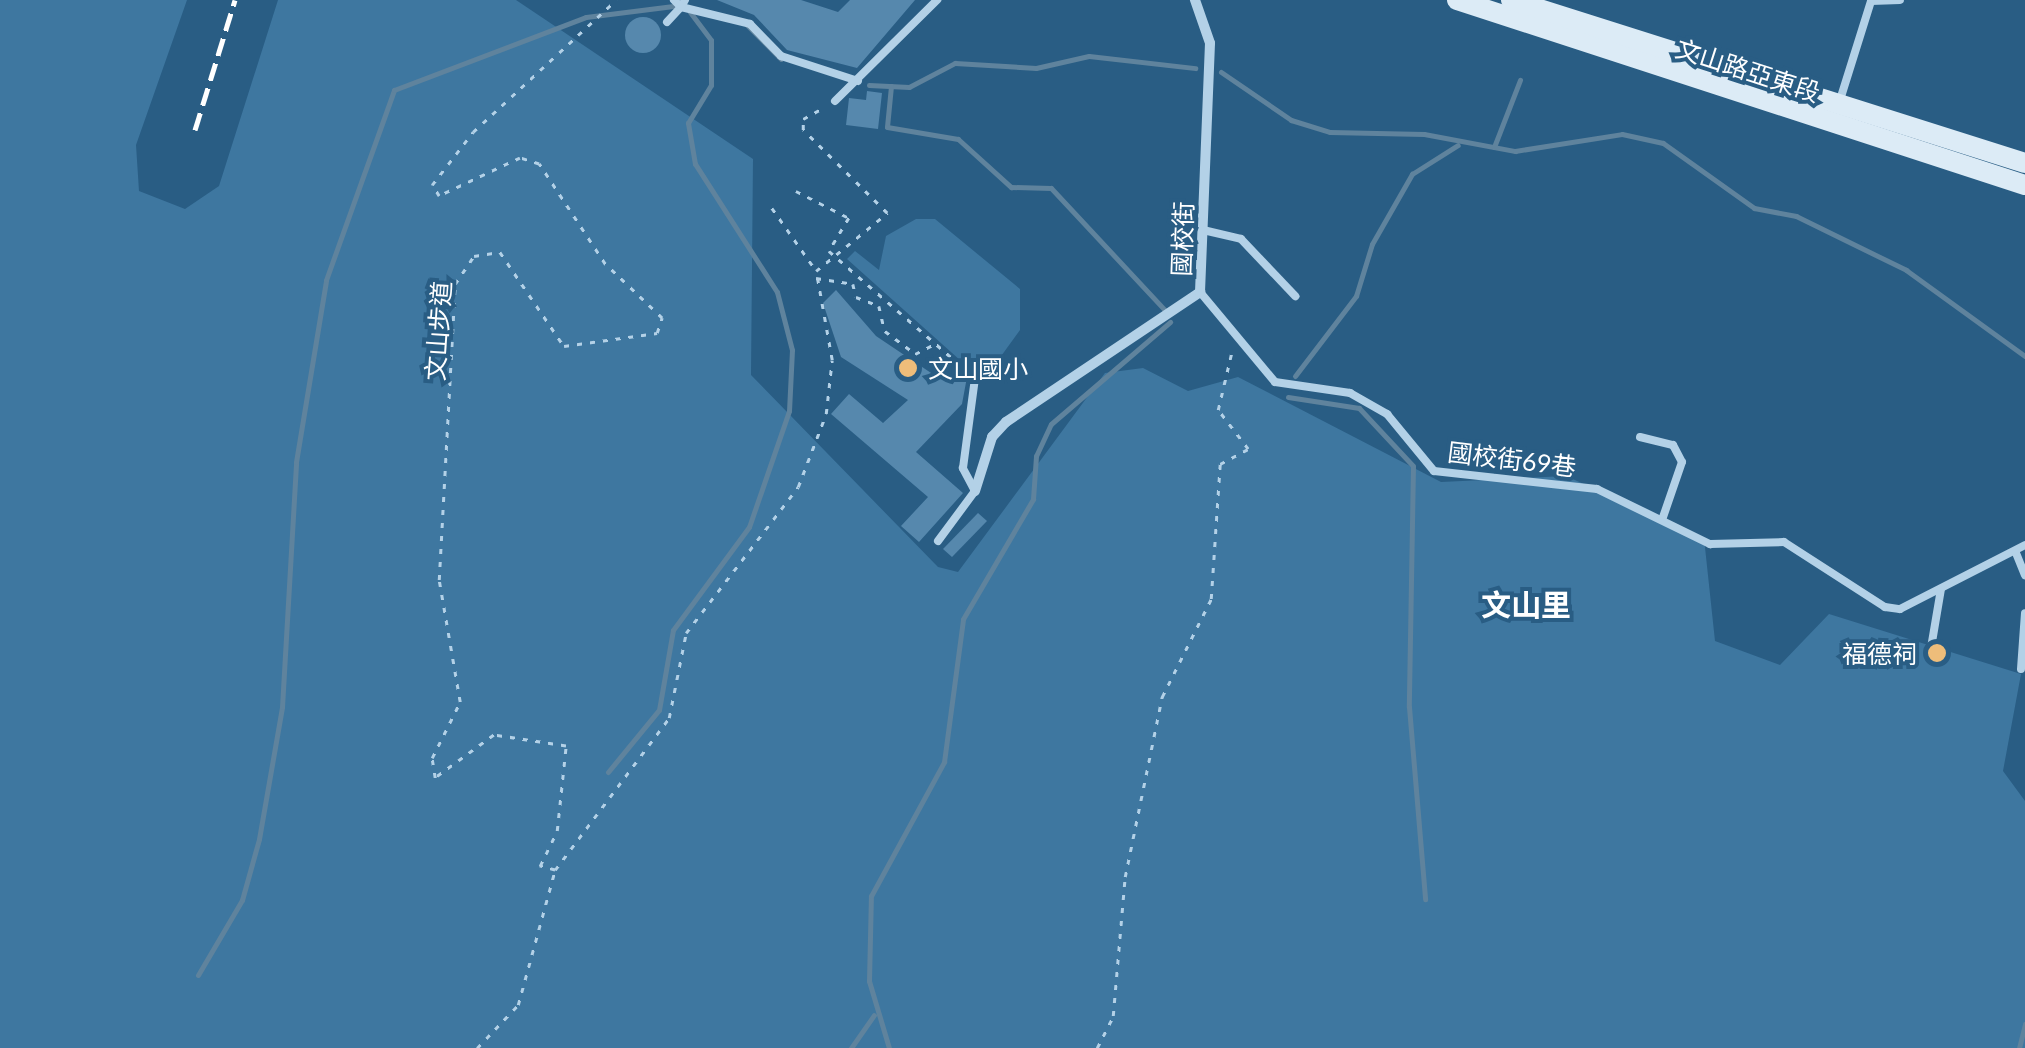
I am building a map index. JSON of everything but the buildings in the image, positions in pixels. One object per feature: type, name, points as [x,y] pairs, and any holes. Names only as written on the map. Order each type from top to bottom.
[{"type":"main road","name":"文山路亞東段","points":[[1457,0],[1835,115],[2025,163]]},
{"type":"main road","name":"文山路亞東段","points":[[1511,0],[2025,185]]},
{"type":"street","name":"國校街","points":[[975,491],[992,436],[1006,422],[1200,292],[1210,44],[1195,0]]},
{"type":"lane","points":[[835,102],[937,0]]},
{"type":"lane","points":[[1835,115],[1871,1],[1900,0]]},
{"type":"lane","points":[[668,22],[680,2],[733,16],[781,56],[858,81]]},
{"type":"lane","points":[[1203,230],[1241,239],[1295,296]]},
{"type":"lane","name":"國校街69巷","points":[[1200,292],[1234,340],[1275,382],[1350,394],[1387,414],[1434,470],[1597,489],[1710,544],[1784,542],[1885,607],[1941,589],[2025,545]]},
{"type":"lane","points":[[938,541],[975,491],[963,468],[975,378]]},
{"type":"lane","points":[[1640,437],[1673,446],[1682,462],[1662,520]]},
{"type":"lane","points":[[2016,553],[2025,574]]},
{"type":"lane","points":[[1931,648],[1941,589]]},
{"type":"lane","points":[[2021,669],[2025,614]]},
{"type":"path","name":"文山步道","points":[[555,870],[540,866],[557,831],[566,746],[494,735],[435,778],[432,758],[460,702],[439,580],[455,292],[462,265],[489,248],[513,262],[564,346],[612,344],[658,334],[663,324],[605,264],[539,164],[520,158],[439,196],[432,184],[473,132],[616,0]]},
{"type":"path","points":[[816,270],[888,213],[803,130],[804,119],[835,102]]},
{"type":"path","points":[[796,191],[849,218],[830,244],[836,256],[975,378]]},
{"type":"path","points":[[477,1048],[518,1006],[555,870],[669,718],[686,633],[798,488],[810,454],[832,360],[816,270],[772,208]]},
{"type":"path","points":[[816,278],[854,284]]},
{"type":"path","points":[[854,284],[860,278]]},
{"type":"path","points":[[854,284],[856,297],[878,306],[885,332],[915,354],[934,344]]},
{"type":"path","points":[[1097,1048],[1113,1016],[1125,877],[1162,696],[1210,599],[1220,464],[1248,448],[1218,410],[1234,340]]},
{"type":"shaded area","points":[[0,0],[187,0],[136,145],[139,191],[185,209],[219,186],[278,0],[516,0],[753,159],[751,375],[938,567],[958,572],[1105,373],[1143,368],[1188,391],[1238,377],[1441,482],[1566,476],[1704,538],[1715,641],[1780,665],[1829,614],[2021,674],[2003,771],[2025,801],[2025,1048],[0,1048]]},
{"type":"shaded area","points":[[916,219],[935,219],[1020,289],[1020,330],[999,359],[961,361],[847,259],[855,251],[879,270],[886,236]]},
{"type":"waterway","points":[[198,975],[242,900],[259,839],[282,707],[296,462],[326,280],[394,90],[586,17],[681,5]]},
{"type":"waterway","points":[[608,772],[659,710],[673,630],[749,527],[789,411],[792,350],[777,292],[695,164],[688,123],[711,85],[711,40],[690,12]]},
{"type":"waterway","points":[[747,25],[781,59]]},
{"type":"waterway","points":[[869,85],[909,87],[955,63],[1036,68],[1089,56],[1195,68]]},
{"type":"waterway","points":[[1221,72],[1291,120],[1330,132],[1424,134],[1515,151],[1622,134],[1663,143],[1754,208],[1796,216],[1906,270],[2025,356]]},
{"type":"waterway","points":[[1494,147],[1520,80]]},
{"type":"waterway","points":[[891,86],[887,127],[958,139],[1011,187],[1051,188],[1164,309]]},
{"type":"waterway","points":[[1295,376],[1356,296],[1372,244],[1412,174],[1458,145]]},
{"type":"waterway","points":[[889,1048],[869,981],[871,896],[944,762],[963,619],[1033,499],[1036,456],[1051,424],[1170,322]]},
{"type":"waterway","points":[[1288,397],[1359,408],[1413,466],[1409,707],[1425,899]]},
{"type":"waterway","points":[[851,1048],[874,1015]]},
{"type":"waterway","points":[[2019,1048],[2025,1024]]},
{"type":"railway","points":[[195,130],[235,0]]},
{"type":"place","name":"文山國小","points":[[908,368]]},
{"type":"place","name":"福德祠","points":[[1937,653]]},
{"type":"district","name":"文山里","points":[[1526,604]]}]
